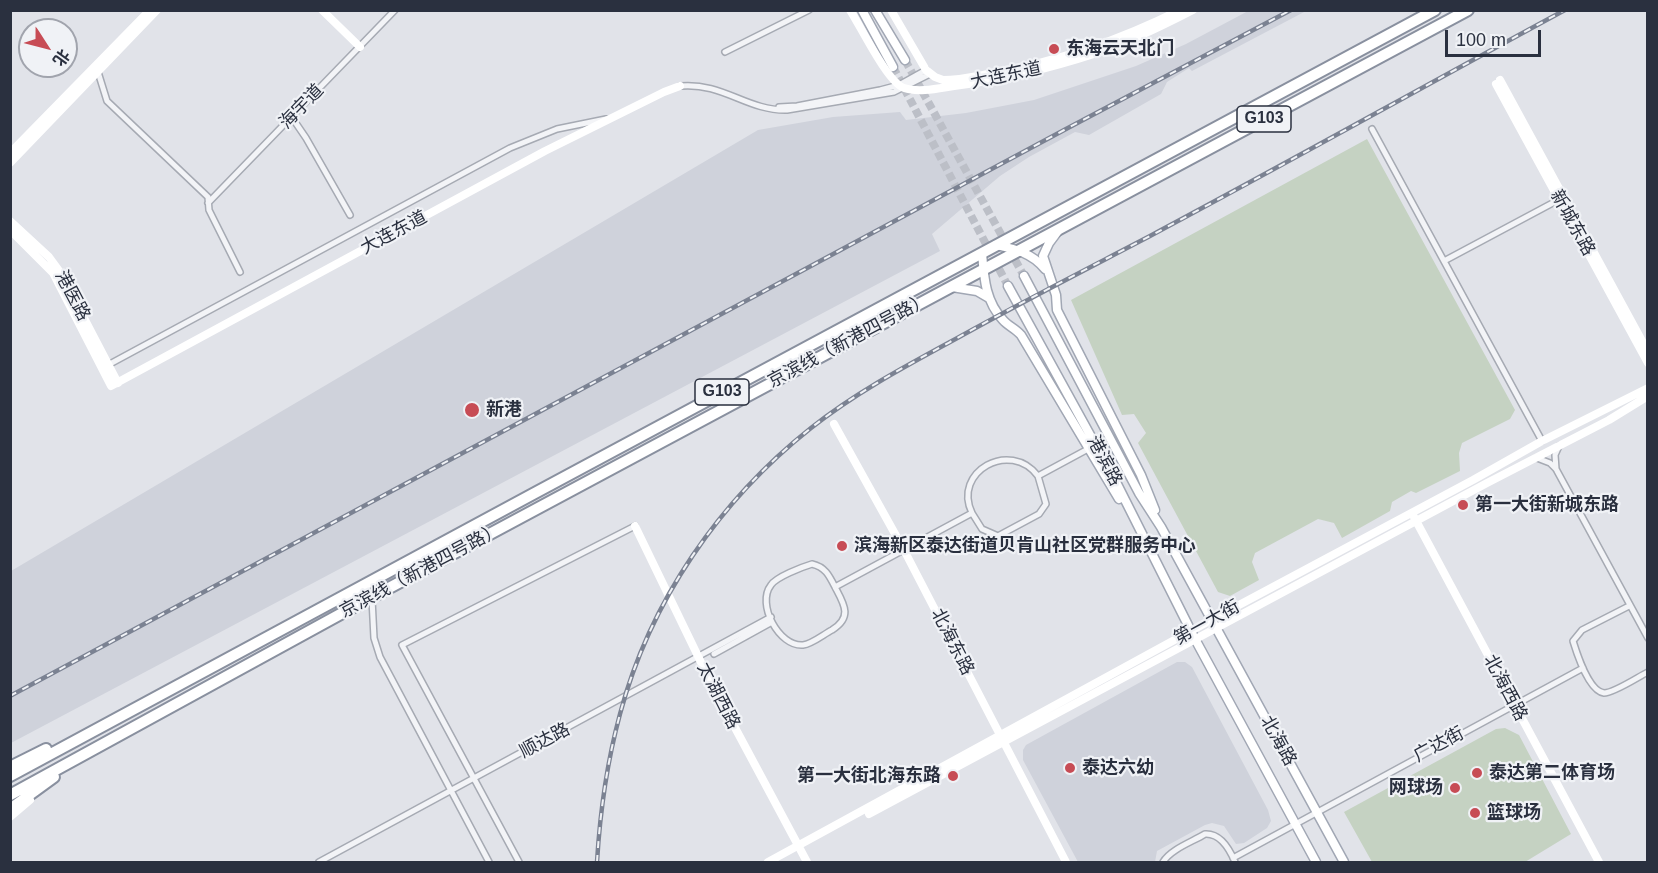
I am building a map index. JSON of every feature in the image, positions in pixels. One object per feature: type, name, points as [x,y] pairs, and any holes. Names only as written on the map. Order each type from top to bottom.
[{"type":"highway","name":"京滨线（新港四号路）","points":[[10,776],[1435,10]]},
{"type":"highway","name":"京滨线（新港四号路）","points":[[10,795],[372,598],[1468,10]]},
{"type":"highway","points":[[10,767],[60,741],[131,711]]},
{"type":"highway","points":[[10,809],[109,740]]},
{"type":"main road","points":[[862,10],[893,67]]},
{"type":"main road","points":[[875,10],[904,60]]},
{"type":"main road","points":[[1061,228],[1049,243],[1043,256],[1056,295],[1057,310],[1141,475],[1161,527]]},
{"type":"main road","points":[[996,246],[1019,250],[1035,258],[1049,274]]},
{"type":"main road","points":[[982,253],[989,298],[1003,321],[1015,327],[1021,335],[1142,536]]},
{"type":"main road","points":[[1024,276],[1139,493],[1161,527]]},
{"type":"main road","points":[[952,286],[977,291],[989,298]]},
{"type":"main road","name":"港滨路","points":[[1008,286],[1117,484],[1193,636]]},
{"type":"main road","name":"北海路","points":[[1161,527],[1344,862]]},
{"type":"main road","name":"北海路","points":[[1193,636],[1316,862]]},
{"type":"street","points":[[10,153],[150,10]]},
{"type":"street","points":[[10,163],[157,10]]},
{"type":"street","points":[[322,10],[360,45]]},
{"type":"street","points":[[327,10],[360,45]]},
{"type":"street","name":"海宇道","points":[[208,202],[394,10]]},
{"type":"street","points":[[725,52],[809,10]]},
{"type":"street","points":[[850,10],[891,79],[901,87]]},
{"type":"street","points":[[680,86],[690,82],[709,84],[762,104],[779,107],[901,87],[928,72],[891,10]]},
{"type":"street","name":"大连东道","points":[[928,72],[943,80],[949,80],[1015,69],[1119,39],[1180,10]]},
{"type":"street","name":"大连东道","points":[[901,87],[917,90],[944,88],[1007,78],[1098,53],[1149,32],[1193,10]]},
{"type":"street","points":[[98,72],[107,100],[207,195],[209,210],[240,272]]},
{"type":"street","name":"新城东路","points":[[1498,82],[1647,352]]},
{"type":"street","name":"大连东道","points":[[114,385],[535,157],[680,86]]},
{"type":"street","points":[[291,117],[306,138],[350,215]]},
{"type":"street","points":[[105,367],[510,148],[557,129],[616,117]]},
{"type":"street","points":[[1372,129],[1542,441]]},
{"type":"street","points":[[1444,261],[1561,198]]},
{"type":"street","name":"新城东路","points":[[1561,198],[1647,363]]},
{"type":"street","name":"港医路","points":[[10,221],[60,272],[114,385]]},
{"type":"street","name":"港医路","points":[[10,230],[53,273],[105,367]]},
{"type":"street","name":"第一大街","points":[[1414,517],[1542,441],[1647,388]]},
{"type":"street","name":"第一大街","points":[[768,862],[797,849],[1002,740],[1414,517],[1537,458],[1647,396]]},
{"type":"street","name":"北海东路","points":[[834,424],[904,550],[1066,862]]},
{"type":"street","points":[[1556,469],[1556,455],[1559,446]]},
{"type":"street","points":[[1038,476],[1088,449]]},
{"type":"street","points":[[1537,458],[1550,463],[1556,469],[1647,637]]},
{"type":"street","points":[[1003,459],[1021,462],[1032,468],[1038,476],[1046,504],[1039,514],[999,536],[982,529],[972,513],[968,505],[967,491],[974,477],[994,462],[1003,459]]},
{"type":"street","points":[[835,586],[972,513]]},
{"type":"street","name":"北海西路","points":[[1414,517],[1599,862]]},
{"type":"street","points":[[519,862],[402,645],[633,527]]},
{"type":"street","name":"太湖西路","points":[[633,527],[698,660],[802,862]]},
{"type":"street","points":[[812,564],[819,565],[828,572],[846,609],[839,626],[805,645],[788,640],[771,620],[766,594],[771,584],[812,564]]},
{"type":"street","points":[[372,598],[372,629],[380,657],[489,862]]},
{"type":"street","points":[[1629,606],[1582,630],[1573,641],[1583,668],[1592,683],[1604,693],[1647,672]]},
{"type":"street","name":"顺达路","points":[[320,862],[475,781],[771,620]]},
{"type":"street","name":"广达街","points":[[1234,860],[1295,823],[1583,668]]},
{"type":"street","points":[[10,817],[67,768]]},
{"type":"street","name":"顺达路","points":[[327,862],[452,793]]},
{"type":"street","points":[[1163,862],[1174,852],[1205,834],[1219,838],[1234,860]]},
{"type":"street","name":"第一大街","points":[[778,862],[797,849]]},
{"type":"street","name":"太湖西路","points":[[797,849],[807,862]]},
{"type":"shaded area","points":[[1250,10],[1306,11],[1192,71],[1189,68],[1167,82],[1161,94],[1089,135],[1075,132],[1000,176],[932,234],[940,251],[11,743],[11,571],[758,130],[833,117],[900,112],[906,120],[966,113],[1034,100],[1136,66],[1186,44]]},
{"type":"shaded area","points":[[1177,662],[1185,662],[1192,667],[1268,810],[1271,821],[1267,828],[1244,843],[1236,844],[1224,826],[1212,823],[1205,825],[1157,851],[1155,862],[1078,862],[1023,760],[1023,750],[1026,745]]},
{"type":"green space","points":[[1367,139],[1515,410],[1510,419],[1462,443],[1459,453],[1460,471],[1416,493],[1411,491],[1392,502],[1390,511],[1342,538],[1334,523],[1318,519],[1255,553],[1252,562],[1259,580],[1230,596],[1218,592],[1138,443],[1146,433],[1134,414],[1122,415],[1071,300]]},
{"type":"green space","name":"泰达第二体育场","points":[[1505,728],[1519,735],[1571,834],[1525,862],[1372,862],[1344,812],[1496,729]]},
{"type":"tunnel","points":[[905,60],[1024,276]]},
{"type":"tunnel","points":[[893,67],[1008,286]]},
{"type":"railway","points":[[10,696],[1291,10]]},
{"type":"railway","points":[[597,862],[605,787],[615,732],[633,672],[650,632],[670,593],[718,520],[778,456],[827,416],[896,372],[1565,10]]},
{"type":"place","name":"东海云天北门","points":[[1054,49]]},
{"type":"place","name":"新港","points":[[472,410]]},
{"type":"place","name":"第一大街新城东路","points":[[1463,505]]},
{"type":"place","name":"滨海新区泰达街道贝肯山社区党群服务中心","points":[[842,546]]},
{"type":"place","name":"泰达六幼","points":[[1070,768]]},
{"type":"place","name":"泰达第二体育场","points":[[1477,773]]},
{"type":"place","name":"第一大街北海东路","points":[[953,776]]},
{"type":"place","name":"网球场","points":[[1455,788]]},
{"type":"place","name":"篮球场","points":[[1475,813]]}]
